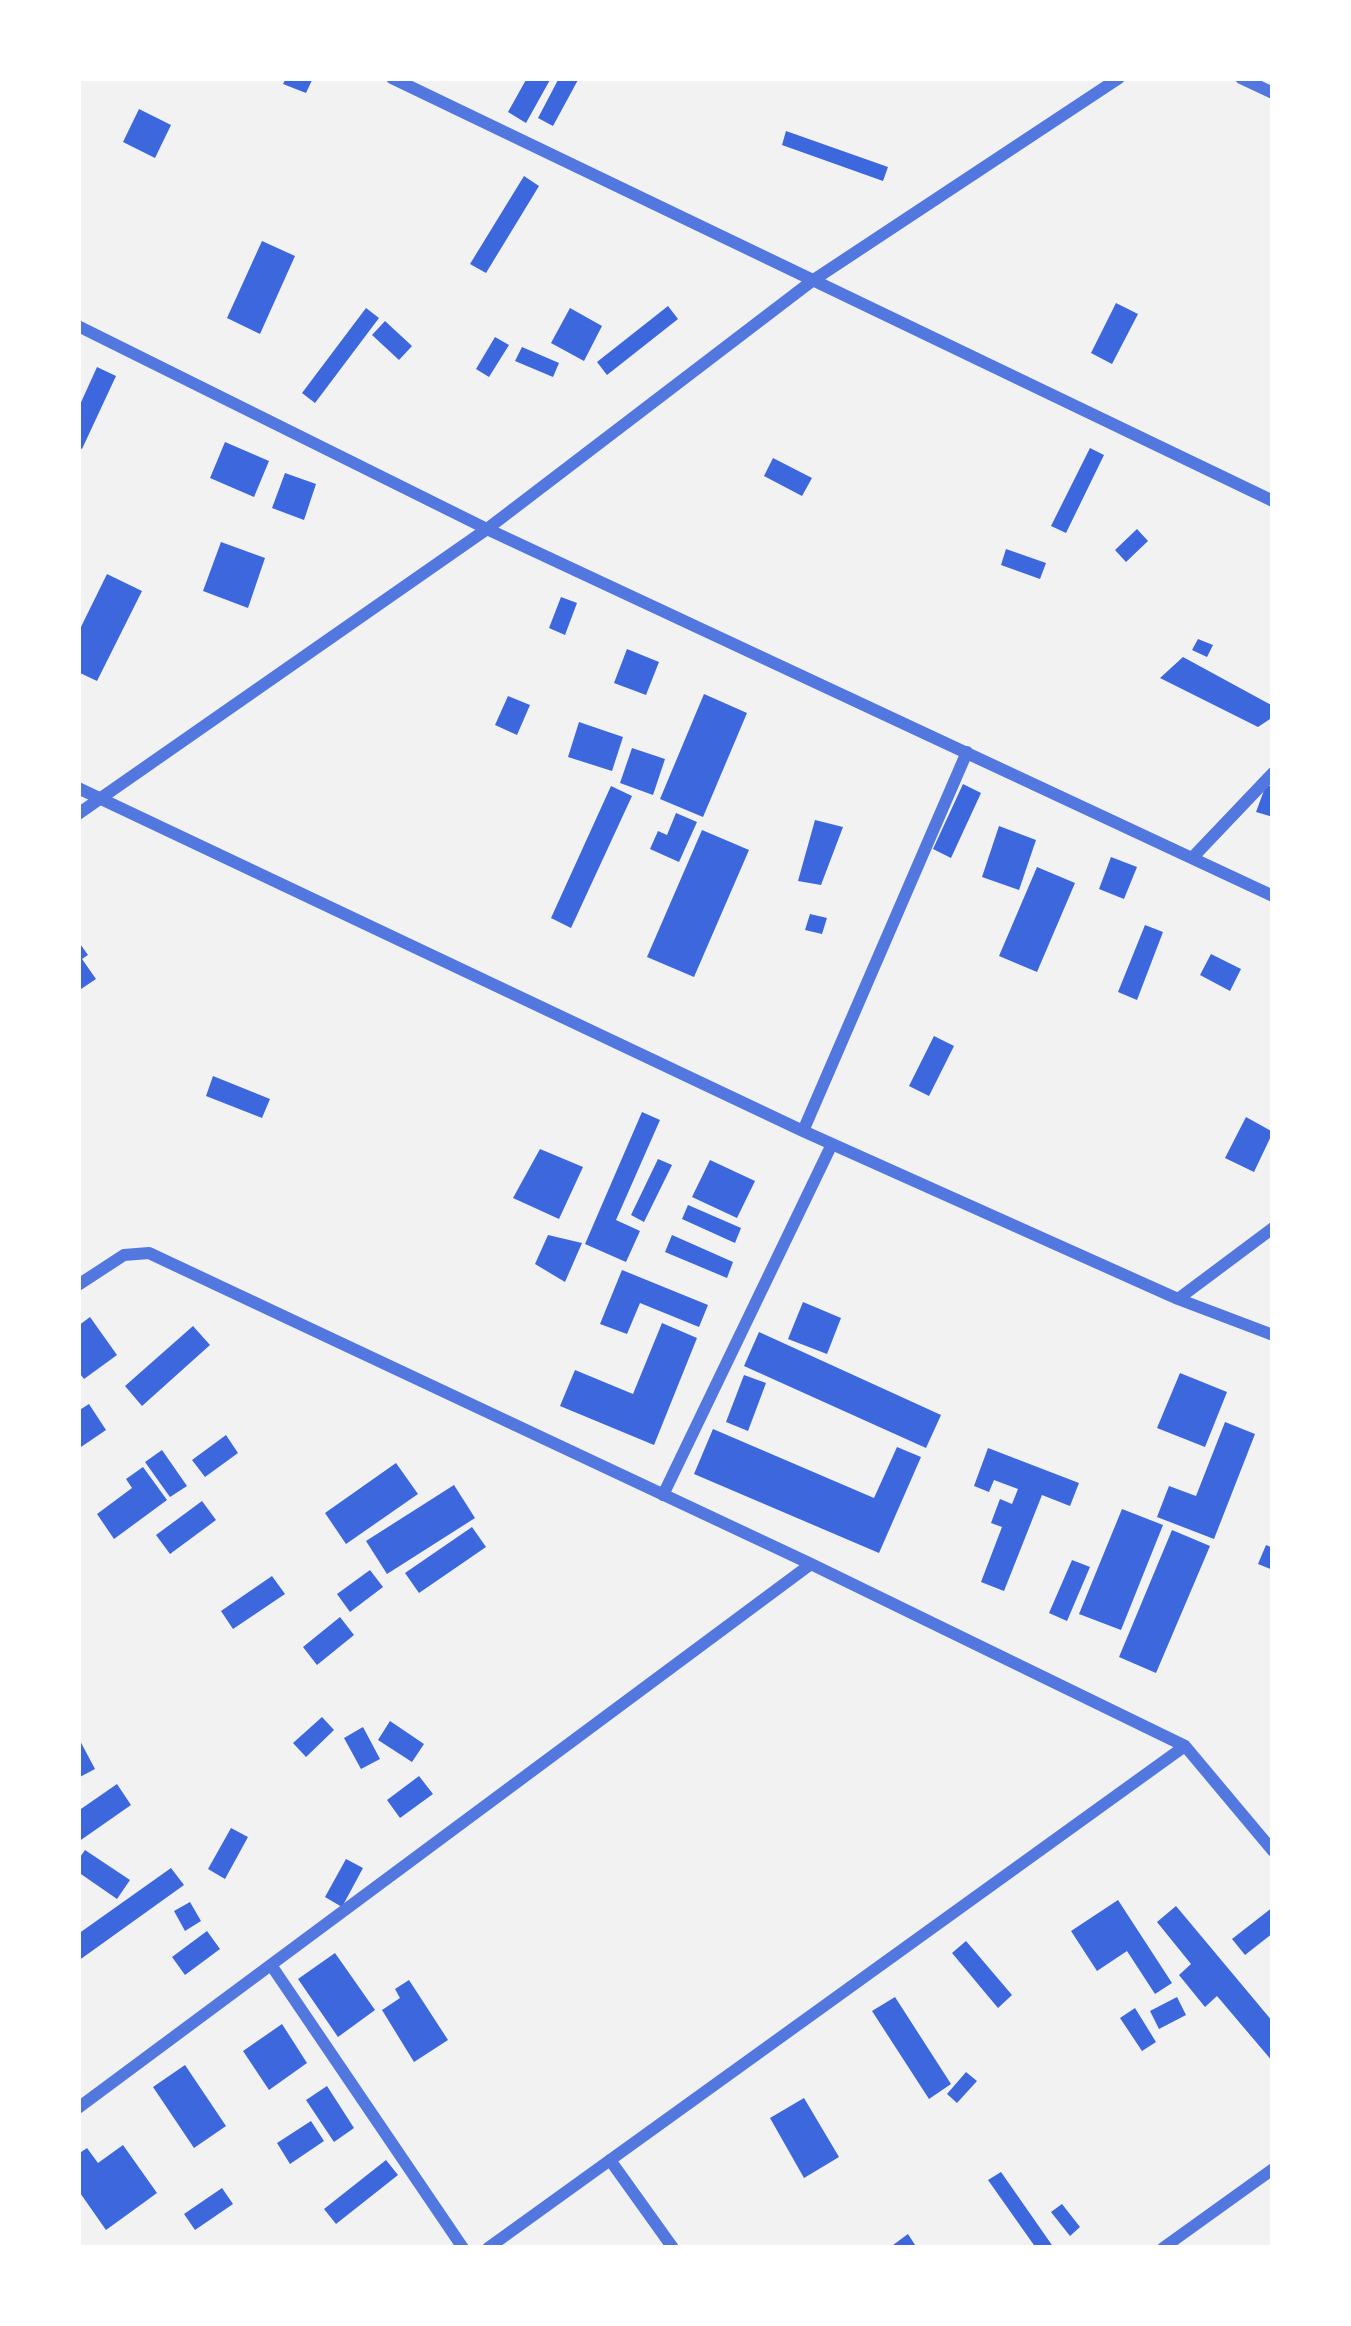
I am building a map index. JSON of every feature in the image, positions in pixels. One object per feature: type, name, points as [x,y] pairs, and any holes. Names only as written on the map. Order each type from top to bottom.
[{"type":"street","points":[[392,78],[1273,501]]},
{"type":"street","points":[[78,814],[487,529],[812,281],[1119,78]]},
{"type":"street","points":[[1241,78],[1273,93]]},
{"type":"street","points":[[78,326],[487,529],[1273,896]]},
{"type":"street","points":[[803,1131],[968,752]]},
{"type":"street","points":[[1193,857],[1273,773]]},
{"type":"street","points":[[78,788],[803,1131],[1178,1299],[1273,1335]]},
{"type":"street","points":[[663,1495],[832,1144]]},
{"type":"street","points":[[1178,1299],[1273,1228]]},
{"type":"street","points":[[78,1285],[124,1255],[149,1253],[811,1564],[1185,1746],[1273,1851]]},
{"type":"street","points":[[78,2108],[811,1564]]},
{"type":"street","points":[[488,2248],[1185,1746]]},
{"type":"street","points":[[271,1965],[464,2248]]},
{"type":"street","points":[[610,2160],[673,2248]]},
{"type":"street","points":[[1163,2248],[1273,2169]]},
{"type":"building","points":[[286,78],[313,78],[306,93],[283,84]]},
{"type":"building","points":[[527,78],[551,78],[526,123],[508,112]]},
{"type":"building","points":[[559,78],[579,78],[553,126],[538,118]]},
{"type":"building","points":[[139,109],[171,125],[155,158],[123,142]]},
{"type":"building","points":[[786,131],[888,167],[883,181],[782,145]]},
{"type":"building","points":[[524,176],[539,186],[486,273],[470,264]]},
{"type":"building","points":[[262,241],[295,256],[260,334],[227,318]]},
{"type":"building","points":[[1116,303],[1138,314],[1112,364],[1091,353]]},
{"type":"building","points":[[668,306],[678,319],[607,375],[597,362]]},
{"type":"building","points":[[366,308],[379,318],[315,403],[302,393]]},
{"type":"building","points":[[570,308],[602,326],[584,361],[551,343]]},
{"type":"building","points":[[385,321],[412,346],[399,360],[372,335]]},
{"type":"building","points":[[495,337],[509,345],[489,377],[476,369]]},
{"type":"building","points":[[522,347],[559,363],[553,377],[515,361]]},
{"type":"building","points":[[97,367],[116,376],[82,449],[78,447],[78,409]]},
{"type":"building","points":[[225,442],[269,461],[254,497],[210,478]]},
{"type":"building","points":[[1090,448],[1104,455],[1066,533],[1051,526]]},
{"type":"building","points":[[773,458],[812,478],[802,496],[764,476]]},
{"type":"building","points":[[285,473],[316,484],[304,520],[272,508]]},
{"type":"building","points":[[1137,529],[1148,541],[1126,562],[1115,550]]},
{"type":"building","points":[[221,542],[265,558],[248,608],[203,591]]},
{"type":"building","points":[[1006,549],[1046,563],[1040,579],[1001,565]]},
{"type":"building","points":[[107,574],[142,591],[97,681],[78,672],[78,633]]},
{"type":"building","points":[[561,597],[577,603],[565,635],[549,628]]},
{"type":"building","points":[[1198,639],[1213,645],[1207,657],[1192,650]]},
{"type":"building","points":[[627,649],[659,662],[646,695],[614,683]]},
{"type":"building","points":[[1183,657],[1273,706],[1273,717],[1258,727],[1160,678]]},
{"type":"building","points":[[704,694],[747,713],[703,817],[660,799]]},
{"type":"building","points":[[508,696],[530,705],[517,735],[495,725]]},
{"type":"building","points":[[579,722],[623,737],[612,771],[568,757]]},
{"type":"building","points":[[632,748],[665,759],[653,795],[620,783]]},
{"type":"building","points":[[963,784],[981,793],[951,858],[933,849]]},
{"type":"building","points":[[1266,785],[1273,787],[1273,817],[1256,812]]},
{"type":"building","points":[[611,786],[632,796],[571,928],[551,918]]},
{"type":"building","points":[[676,813],[697,822],[679,862],[650,849],[658,831],[667,835]]},
{"type":"building","points":[[815,820],[843,827],[821,885],[798,881]]},
{"type":"building","points":[[999,826],[1036,840],[1019,890],[982,877]]},
{"type":"building","points":[[702,830],[749,850],[694,977],[647,957]]},
{"type":"building","points":[[1111,857],[1137,867],[1124,899],[1099,889]]},
{"type":"building","points":[[1037,867],[1075,883],[1037,972],[999,956]]},
{"type":"building","points":[[810,914],[827,918],[822,934],[805,930]]},
{"type":"building","points":[[1145,925],[1163,932],[1137,1000],[1118,992]]},
{"type":"building","points":[[78,941],[88,955],[82,959],[96,979],[78,991]]},
{"type":"building","points":[[1211,954],[1241,969],[1230,991],[1200,975]]},
{"type":"building","points":[[934,1036],[954,1046],[929,1096],[909,1086]]},
{"type":"building","points":[[213,1076],[270,1099],[262,1118],[206,1096]]},
{"type":"building","points":[[642,1112],[660,1120],[616,1220],[640,1231],[626,1262],[585,1244]]},
{"type":"building","points":[[1246,1117],[1273,1132],[1254,1172],[1225,1158]]},
{"type":"building","points":[[540,1149],[583,1167],[559,1219],[513,1198]]},
{"type":"building","points":[[658,1159],[672,1165],[644,1222],[631,1215]]},
{"type":"building","points":[[710,1160],[755,1181],[737,1218],[692,1197]]},
{"type":"building","points":[[688,1205],[741,1228],[735,1243],[682,1219]]},
{"type":"building","points":[[548,1235],[582,1243],[565,1282],[535,1264]]},
{"type":"building","points":[[672,1235],[733,1262],[727,1278],[665,1252]]},
{"type":"building","points":[[622,1270],[708,1305],[699,1327],[640,1303],[627,1334],[600,1324]]},
{"type":"building","points":[[803,1302],[841,1318],[827,1354],[788,1339]]},
{"type":"building","points":[[90,1317],[117,1355],[84,1379],[78,1371],[78,1326]]},
{"type":"building","points":[[662,1323],[697,1338],[654,1445],[560,1406],[575,1370],[633,1394]]},
{"type":"building","points":[[193,1326],[210,1345],[142,1406],[125,1386]]},
{"type":"building","points":[[759,1332],[941,1415],[926,1448],[744,1366]]},
{"type":"building","points":[[1180,1373],[1227,1392],[1205,1447],[1157,1428]]},
{"type":"building","points":[[744,1375],[766,1383],[748,1431],[726,1422]]},
{"type":"building","points":[[89,1404],[106,1430],[78,1449],[78,1411]]},
{"type":"building","points":[[1225,1422],[1255,1434],[1214,1539],[1157,1517],[1169,1486],[1196,1496]]},
{"type":"building","points":[[713,1429],[874,1498],[897,1447],[921,1457],[879,1553],[694,1474]]},
{"type":"building","points":[[226,1435],[238,1453],[205,1477],[192,1460]]},
{"type":"building","points":[[988,1448],[1079,1483],[1070,1506],[1042,1495],[1004,1591],[981,1582],[1002,1527],[991,1523],[1000,1499],[1012,1504],[1018,1489],[994,1480],[989,1492],[974,1486]]},
{"type":"building","points":[[162,1450],[187,1486],[170,1497],[145,1462]]},
{"type":"building","points":[[396,1463],[418,1494],[346,1544],[325,1513]]},
{"type":"building","points":[[143,1467],[167,1500],[114,1539],[97,1514],[132,1488],[126,1479]]},
{"type":"building","points":[[454,1485],[475,1518],[387,1574],[366,1541]]},
{"type":"building","points":[[202,1501],[216,1520],[170,1554],[156,1535]]},
{"type":"building","points":[[1122,1509],[1163,1525],[1121,1630],[1079,1614]]},
{"type":"building","points":[[472,1527],[486,1547],[419,1593],[405,1573]]},
{"type":"building","points":[[1172,1530],[1210,1546],[1156,1673],[1119,1657]]},
{"type":"building","points":[[1266,1545],[1273,1548],[1273,1570],[1258,1564]]},
{"type":"building","points":[[1072,1560],[1090,1567],[1067,1621],[1049,1613]]},
{"type":"building","points":[[370,1570],[383,1587],[350,1612],[337,1594]]},
{"type":"building","points":[[272,1576],[285,1594],[233,1629],[221,1611]]},
{"type":"building","points":[[340,1617],[354,1635],[317,1665],[303,1647]]},
{"type":"building","points":[[322,1717],[334,1730],[306,1757],[293,1743]]},
{"type":"building","points":[[390,1721],[424,1744],[412,1762],[378,1740]]},
{"type":"building","points":[[363,1727],[380,1759],[361,1769],[344,1738]]},
{"type":"building","points":[[78,1737],[95,1769],[78,1778]]},
{"type":"building","points":[[419,1776],[433,1794],[400,1818],[387,1800]]},
{"type":"building","points":[[117,1784],[131,1805],[78,1842],[78,1811]]},
{"type":"building","points":[[231,1828],[248,1837],[225,1879],[208,1869]]},
{"type":"building","points":[[85,1850],[130,1880],[117,1899],[78,1872],[78,1860]]},
{"type":"building","points":[[346,1859],[363,1868],[342,1907],[325,1897]]},
{"type":"building","points":[[171,1868],[184,1885],[78,1961],[78,1934]]},
{"type":"building","points":[[1118,1900],[1172,1983],[1155,1994],[1127,1951],[1097,1971],[1071,1931]]},
{"type":"building","points":[[190,1902],[201,1921],[185,1931],[174,1911]]},
{"type":"building","points":[[1176,1906],[1273,2022],[1273,2062],[1217,1996],[1205,2007],[1179,1975],[1191,1964],[1157,1922]]},
{"type":"building","points":[[1273,1907],[1273,1933],[1245,1955],[1232,1939]]},
{"type":"building","points":[[207,1931],[220,1949],[185,1975],[172,1957]]},
{"type":"building","points":[[966,1941],[1012,1995],[998,2008],[952,1953]]},
{"type":"building","points":[[335,1953],[375,2010],[338,2037],[298,1979]]},
{"type":"building","points":[[409,1980],[448,2040],[414,2062],[382,2010],[400,1998],[395,1989]]},
{"type":"building","points":[[895,1997],[951,2084],[929,2099],[872,2011]]},
{"type":"building","points":[[1177,1997],[1186,2015],[1159,2029],[1150,2011]]},
{"type":"building","points":[[1135,2008],[1156,2042],[1142,2051],[1120,2018]]},
{"type":"building","points":[[282,2024],[307,2063],[269,2090],[243,2051]]},
{"type":"building","points":[[185,2065],[226,2126],[194,2148],[153,2087]]},
{"type":"building","points":[[966,2072],[977,2081],[957,2103],[947,2094]]},
{"type":"building","points":[[327,2086],[354,2128],[334,2142],[306,2100]]},
{"type":"building","points":[[804,2098],[839,2157],[804,2178],[770,2118]]},
{"type":"building","points":[[311,2121],[324,2141],[290,2164],[277,2143]]},
{"type":"building","points":[[123,2145],[157,2193],[106,2230],[78,2190],[78,2154],[87,2148],[98,2163]]},
{"type":"building","points":[[386,2160],[398,2175],[336,2224],[324,2209]]},
{"type":"building","points":[[1001,2172],[1054,2248],[1036,2248],[988,2180]]},
{"type":"building","points":[[222,2188],[233,2204],[195,2230],[184,2214]]},
{"type":"building","points":[[1062,2204],[1080,2227],[1070,2236],[1051,2212]]},
{"type":"building","points":[[908,2234],[917,2248],[889,2248]]}]
